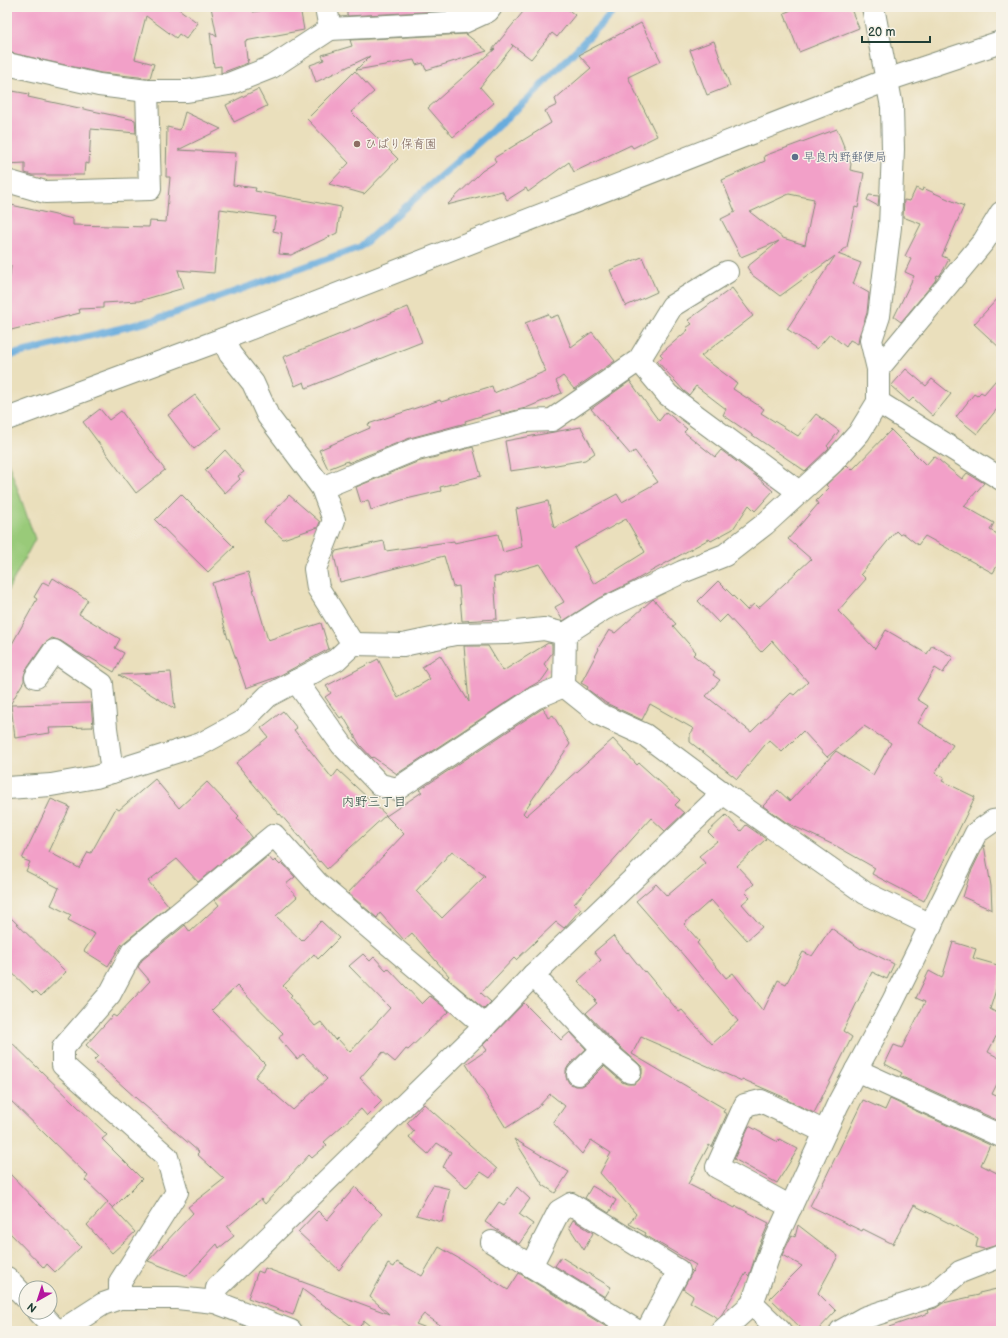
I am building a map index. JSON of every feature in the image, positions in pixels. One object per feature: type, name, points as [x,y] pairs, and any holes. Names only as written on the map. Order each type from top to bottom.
[{"type":"street","points":[[326,7],[330,29]]},
{"type":"street","points":[[7,64],[99,85],[148,91],[187,91],[229,84],[272,67],[330,29],[464,22],[488,11],[491,7]]},
{"type":"street","points":[[7,788],[51,785],[96,777],[202,744],[243,721],[268,696],[336,660],[353,644],[403,646],[455,634],[507,633],[544,629],[565,634],[604,609],[682,572],[725,555],[764,524],[833,462],[860,433],[878,402],[878,369],[871,340],[879,316],[890,227],[893,149],[892,107],[873,7]]},
{"type":"street","points":[[7,419],[223,339],[887,80],[1001,42]]},
{"type":"street","points":[[7,181],[45,192],[150,189],[148,91]]},
{"type":"street","points":[[878,369],[984,241],[1001,213]]},
{"type":"street","points":[[322,488],[413,450],[524,421],[552,420],[639,360],[672,306],[727,272]]},
{"type":"street","points":[[223,339],[230,354],[253,383],[268,416],[322,488],[334,520],[315,569],[318,588],[353,644]]},
{"type":"street","points":[[639,360],[668,395],[799,492]]},
{"type":"street","points":[[878,402],[1001,479]]},
{"type":"street","points":[[564,686],[565,634]]},
{"type":"street","points":[[36,677],[54,651],[102,684],[112,772]]},
{"type":"street","points":[[296,681],[342,745],[374,780],[380,785],[397,789],[535,698],[564,686]]},
{"type":"street","points":[[564,686],[599,714],[645,735],[723,793],[865,893],[932,925]]},
{"type":"street","points":[[215,1302],[217,1288],[485,1026],[533,975],[723,793]]},
{"type":"street","points":[[722,1331],[752,1304],[770,1252],[838,1104],[932,925],[976,833],[993,821],[1001,820]]},
{"type":"street","points":[[120,1298],[120,1282],[177,1192],[167,1158],[63,1065],[63,1048],[110,994],[132,952],[274,836],[318,884],[485,1026]]},
{"type":"street","points":[[533,975],[603,1049],[630,1072]]},
{"type":"street","points":[[578,1074],[603,1049]]},
{"type":"street","points":[[856,1070],[1001,1136]]},
{"type":"street","points":[[791,1207],[717,1167],[745,1106],[761,1101],[825,1132]]},
{"type":"street","points":[[531,1266],[559,1212],[571,1204],[679,1271],[647,1331]]},
{"type":"street","points":[[492,1242],[637,1331]]},
{"type":"street","points":[[841,1331],[864,1318],[932,1296],[960,1272],[1001,1256]]},
{"type":"street","points":[[7,1278],[18,1290]]},
{"type":"street","points":[[61,1331],[103,1304],[120,1298],[177,1298],[215,1302],[291,1331]]},
{"type":"street","points":[[752,1304],[780,1331]]},
{"type":"street","points":[[47,1320],[58,1331]]},
{"type":"green space","points":[[7,459],[35,539],[7,592]]},
{"type":"building","points":[[7,7],[176,7],[198,23],[186,39],[179,34],[176,38],[146,16],[135,59],[154,64],[150,78],[148,78],[101,73],[7,52]]},
{"type":"building","points":[[211,7],[252,7],[253,12],[281,7],[300,7],[304,30],[245,41],[247,59],[249,60],[247,60],[248,63],[221,73],[221,66],[214,67],[210,32],[217,37]]},
{"type":"building","points":[[347,7],[464,7],[461,10],[347,16]]},
{"type":"building","points":[[527,7],[565,7],[575,15],[557,37],[552,33],[531,59],[511,44],[513,46],[480,87],[494,103],[453,137],[428,108],[495,49],[492,50]]},
{"type":"building","points":[[799,7],[850,7],[859,28],[799,52],[784,13]]},
{"type":"building","points":[[641,23],[661,61],[628,77],[657,136],[633,148],[631,145],[574,172],[569,162],[528,192],[526,188],[507,200],[502,191],[447,205],[482,171],[496,162],[494,158],[551,123],[545,111],[557,105],[555,99],[591,68],[579,55]]},
{"type":"building","points":[[466,34],[487,51],[426,70],[423,63],[416,65],[414,60],[356,70],[370,56],[316,82],[310,65],[324,60],[322,55],[352,46],[350,40]]},
{"type":"building","points":[[714,41],[730,86],[707,95],[690,50]]},
{"type":"building","points":[[355,71],[374,92],[351,112],[398,159],[364,194],[329,184],[349,163],[307,119]]},
{"type":"building","points":[[258,89],[267,106],[234,122],[226,105]]},
{"type":"building","points":[[7,90],[29,94],[28,97],[135,120],[136,133],[91,129],[89,164],[85,163],[84,175],[32,175],[25,173],[25,163],[7,164]]},
{"type":"building","points":[[185,112],[221,129],[178,150],[236,153],[233,185],[256,188],[255,191],[341,207],[337,233],[291,255],[279,254],[282,233],[273,231],[276,217],[220,209],[214,273],[178,270],[184,288],[139,301],[103,303],[103,308],[79,309],[80,313],[7,331],[7,302],[11,266],[7,266],[7,204],[73,219],[73,225],[149,227],[150,221],[166,222],[170,177],[166,177],[167,127],[180,130]]},
{"type":"building","points":[[837,129],[851,164],[850,170],[864,173],[858,208],[855,207],[847,247],[838,254],[861,263],[853,284],[869,293],[867,313],[859,336],[858,344],[850,340],[846,347],[830,334],[817,349],[787,329],[835,256],[780,296],[752,275],[747,267],[779,241],[741,257],[721,219],[735,212],[722,180],[765,161],[764,156]],"holes":[[[789,194],[814,199],[805,245],[783,238],[750,212]]]},
{"type":"building","points":[[916,188],[922,191],[923,188],[964,206],[942,256],[949,259],[944,269],[939,276],[937,275],[935,281],[901,322],[894,317],[914,276],[905,272],[911,259],[905,256],[921,224],[903,217],[904,200],[910,201]]},
{"type":"building","points":[[869,195],[879,196],[878,206],[867,200]]},
{"type":"building","points":[[642,257],[657,292],[626,306],[610,270]]},
{"type":"building","points":[[732,288],[753,316],[701,356],[737,383],[733,389],[764,409],[761,413],[798,436],[816,414],[839,431],[827,446],[829,448],[805,471],[723,415],[726,409],[696,386],[689,395],[657,361],[663,357],[660,354],[688,330],[686,328],[692,324],[688,320]]},
{"type":"building","points":[[1001,295],[1001,349],[974,324]]},
{"type":"building","points":[[408,307],[422,342],[306,388],[304,382],[295,386],[283,357]]},
{"type":"building","points":[[548,314],[550,318],[558,315],[571,347],[592,332],[615,361],[574,389],[563,376],[556,381],[562,393],[526,408],[501,414],[500,410],[465,421],[466,423],[410,438],[348,463],[348,461],[328,469],[319,450],[370,428],[368,424],[440,400],[441,402],[492,386],[494,393],[546,371],[525,323]]},
{"type":"building","points":[[906,369],[926,386],[932,379],[951,394],[933,416],[913,398],[909,402],[891,386]]},
{"type":"building","points":[[1001,374],[1001,404],[977,434],[956,417],[974,394],[977,396],[981,392],[984,394]]},
{"type":"building","points":[[630,381],[659,421],[666,412],[687,429],[684,432],[715,457],[721,450],[756,476],[773,491],[755,511],[749,505],[733,529],[711,541],[709,539],[632,582],[599,598],[563,621],[555,607],[564,602],[540,564],[494,577],[497,619],[462,621],[459,586],[453,587],[444,556],[340,582],[334,555],[336,551],[384,541],[386,551],[454,541],[454,543],[498,534],[503,552],[522,547],[516,509],[548,501],[554,528],[617,494],[622,502],[658,482],[635,451],[630,454],[591,409]],"holes":[[[626,519],[645,552],[594,584],[574,548]]]},
{"type":"building","points":[[195,395],[221,428],[194,449],[168,415]]},
{"type":"building","points":[[100,409],[109,420],[121,411],[165,470],[136,493],[83,422]]},
{"type":"building","points":[[581,427],[595,453],[585,460],[510,471],[505,441]]},
{"type":"building","points":[[891,430],[926,465],[934,456],[962,479],[967,473],[984,483],[964,506],[994,523],[990,530],[1001,536],[1001,559],[993,573],[925,536],[918,545],[903,533],[900,535],[896,531],[861,574],[866,579],[838,611],[875,649],[886,630],[927,654],[932,645],[953,657],[943,673],[935,668],[917,699],[928,706],[918,723],[953,745],[935,773],[944,778],[942,781],[975,797],[924,901],[872,874],[875,868],[838,847],[787,823],[763,806],[778,790],[790,801],[836,751],[873,775],[891,743],[864,726],[827,757],[803,731],[782,752],[769,740],[737,779],[690,742],[690,734],[694,729],[650,704],[642,720],[606,703],[587,689],[588,687],[581,683],[599,649],[598,648],[609,630],[615,633],[653,599],[676,624],[673,626],[696,652],[693,655],[715,672],[713,675],[720,680],[706,696],[751,732],[791,693],[794,695],[808,682],[772,641],[761,652],[727,615],[719,623],[698,601],[718,581],[747,610],[754,604],[758,608],[811,559],[788,539],[818,504],[816,501],[829,488],[826,485],[847,465],[852,470]]},
{"type":"building","points":[[473,447],[481,476],[440,487],[441,491],[402,500],[371,510],[368,500],[361,503],[356,487],[417,462]]},
{"type":"building","points":[[225,450],[244,472],[238,476],[240,479],[225,493],[205,470]]},
{"type":"building","points":[[181,494],[234,547],[208,572],[155,520]]},
{"type":"building","points":[[289,495],[320,522],[318,527],[283,539],[264,522]]},
{"type":"building","points":[[248,572],[268,640],[321,623],[329,649],[277,677],[246,688],[228,639],[212,583]]},
{"type":"building","points":[[53,578],[88,600],[79,614],[120,639],[115,648],[124,653],[114,672],[89,657],[88,658],[79,653],[61,641],[52,638],[44,644],[26,670],[24,681],[7,710],[7,653],[37,599],[34,597],[43,582],[49,585]]},
{"type":"building","points":[[548,643],[552,644],[552,653],[544,664],[549,670],[542,680],[397,774],[373,757],[372,758],[360,745],[343,716],[340,718],[325,697],[331,693],[326,686],[378,659],[398,698],[430,679],[422,667],[440,655],[469,702],[464,646],[488,646],[503,671]]},
{"type":"building","points":[[171,672],[175,709],[119,675]]},
{"type":"building","points":[[91,703],[93,727],[49,728],[50,733],[15,738],[11,705]]},
{"type":"building","points":[[543,708],[548,718],[553,715],[570,744],[523,813],[526,816],[613,739],[637,765],[639,763],[680,800],[675,805],[684,813],[665,831],[651,818],[574,904],[581,909],[565,927],[564,928],[556,922],[516,960],[514,958],[481,993],[491,1002],[484,1009],[447,978],[449,976],[412,933],[404,940],[380,913],[377,918],[348,893],[404,834],[386,816],[422,792],[419,790]],"holes":[[[452,851],[485,876],[442,918],[416,891]]]},
{"type":"building","points":[[283,711],[297,728],[294,730],[332,778],[338,770],[386,815],[327,869],[320,861],[319,862],[304,844],[305,843],[280,814],[279,815],[236,763],[268,737],[261,728]]},
{"type":"building","points":[[155,779],[179,808],[207,782],[239,816],[237,818],[252,837],[198,882],[177,859],[148,881],[169,906],[121,945],[108,966],[84,951],[95,934],[68,920],[71,915],[51,905],[59,888],[26,871],[30,862],[22,859],[51,799],[70,807],[49,852],[79,868],[88,852],[91,853],[116,808],[119,810]]},
{"type":"building","points":[[726,815],[741,831],[746,825],[766,839],[737,866],[754,884],[745,892],[750,897],[742,904],[762,927],[747,940],[711,900],[684,924],[699,941],[697,943],[726,978],[733,973],[763,1011],[778,980],[786,984],[803,952],[812,956],[831,928],[861,949],[862,948],[894,964],[887,979],[872,972],[843,1031],[852,1037],[814,1113],[787,1100],[788,1099],[742,1079],[742,1081],[641,1037],[632,1054],[725,1109],[723,1112],[727,1114],[712,1147],[709,1145],[688,1184],[735,1208],[736,1206],[769,1223],[758,1248],[749,1276],[746,1273],[722,1314],[718,1318],[690,1302],[693,1296],[683,1289],[696,1265],[629,1224],[636,1214],[600,1173],[611,1153],[591,1140],[582,1154],[553,1123],[565,1106],[550,1094],[537,1108],[506,1128],[466,1064],[487,1050],[483,1045],[524,1003],[561,1040],[570,1032],[586,1049],[569,1065],[566,1070],[566,1077],[569,1083],[575,1086],[582,1086],[604,1066],[622,1082],[627,1084],[634,1084],[639,1080],[642,1074],[642,1067],[612,1040],[586,1013],[597,1003],[594,1001],[596,1000],[578,981],[601,960],[594,952],[613,936],[644,972],[645,971],[679,1012],[682,1010],[712,1044],[738,1021],[636,901],[656,884],[667,896],[705,863],[699,856],[717,841],[708,832]]},
{"type":"building","points":[[984,845],[991,886],[992,910],[963,897],[970,874]]},
{"type":"building","points":[[268,856],[273,862],[275,860],[280,865],[282,863],[295,877],[286,884],[297,897],[276,916],[302,941],[321,921],[339,938],[318,959],[314,954],[283,986],[292,995],[290,997],[315,1026],[321,1022],[335,1040],[337,1038],[350,1052],[390,1008],[349,966],[363,954],[370,961],[374,957],[386,970],[388,968],[422,1004],[430,996],[449,1011],[408,1050],[406,1049],[395,1062],[383,1052],[360,1078],[382,1101],[367,1116],[361,1109],[324,1142],[327,1145],[312,1158],[309,1155],[265,1204],[261,1199],[227,1227],[234,1236],[219,1248],[217,1244],[187,1276],[148,1261],[193,1213],[188,1207],[224,1179],[197,1154],[199,1152],[94,1060],[98,1056],[86,1045],[113,1015],[116,1017],[150,981],[138,967],[142,960],[185,925],[190,932],[219,905],[215,900]],"holes":[[[237,986],[283,1033],[279,1038],[297,1059],[303,1054],[327,1079],[293,1110],[255,1077],[265,1064],[212,1010]]]},
{"type":"building","points":[[7,914],[66,972],[41,996],[36,991],[33,993],[7,968]]},
{"type":"building","points":[[953,942],[976,949],[973,958],[1001,966],[1001,974],[990,1009],[1001,1015],[1001,1027],[988,1052],[1001,1059],[1001,1076],[992,1094],[1001,1098],[1001,1117],[999,1121],[900,1076],[902,1073],[885,1064],[894,1045],[902,1048],[925,1002],[916,998],[929,971],[942,978]]},
{"type":"building","points":[[7,1038],[107,1135],[102,1139],[142,1179],[113,1208],[109,1204],[135,1232],[112,1253],[87,1225],[108,1202],[85,1180],[88,1176],[7,1097]]},
{"type":"building","points":[[890,1099],[990,1145],[981,1165],[1001,1175],[1001,1244],[984,1249],[976,1247],[978,1238],[914,1205],[893,1244],[810,1206],[820,1186],[821,1187],[863,1100],[885,1110]]},
{"type":"building","points":[[424,1104],[497,1169],[490,1178],[481,1172],[466,1188],[443,1167],[451,1152],[437,1143],[428,1154],[409,1137],[414,1131],[407,1123]]},
{"type":"building","points":[[749,1126],[778,1142],[779,1139],[798,1149],[777,1183],[734,1159]]},
{"type":"building","points":[[514,1139],[569,1172],[555,1193],[543,1185]]},
{"type":"building","points":[[7,1171],[81,1247],[55,1272],[47,1264],[44,1268],[7,1230]]},
{"type":"building","points":[[433,1185],[450,1189],[442,1222],[416,1215]]},
{"type":"building","points":[[592,1186],[616,1200],[609,1213],[585,1198]]},
{"type":"building","points":[[355,1187],[382,1214],[339,1270],[298,1232],[318,1211],[327,1220]]},
{"type":"building","points":[[517,1187],[530,1199],[519,1214],[533,1224],[519,1244],[485,1222],[499,1202],[504,1205]]},
{"type":"building","points":[[573,1220],[593,1233],[584,1250],[569,1227]]},
{"type":"building","points":[[798,1225],[838,1256],[818,1293],[836,1311],[817,1331],[804,1331],[770,1298],[802,1266],[782,1255],[792,1235],[795,1237]]},
{"type":"building","points":[[439,1247],[508,1290],[519,1273],[613,1331],[449,1331],[424,1314],[416,1324],[429,1329],[428,1331],[376,1331],[364,1321],[357,1330],[302,1289],[293,1315],[248,1298],[258,1271],[263,1273],[265,1268],[389,1314],[370,1297],[388,1264],[394,1267],[397,1262],[422,1276]]},
{"type":"building","points":[[561,1257],[611,1287],[605,1297],[555,1266]]},
{"type":"building","points":[[1001,1288],[1001,1331],[886,1331],[886,1328],[929,1313],[928,1310],[936,1308],[943,1303],[979,1295],[979,1293]]},
{"type":"waterway","points":[[7,356],[155,320],[360,247],[528,99],[618,7]]},
{"type":"place","name":"ひばり保育園","points":[[357,144]]},
{"type":"place","name":"早良内野郵便局","points":[[795,157]]},
{"type":"district","name":"内野三丁目","points":[[374,802]]}]
